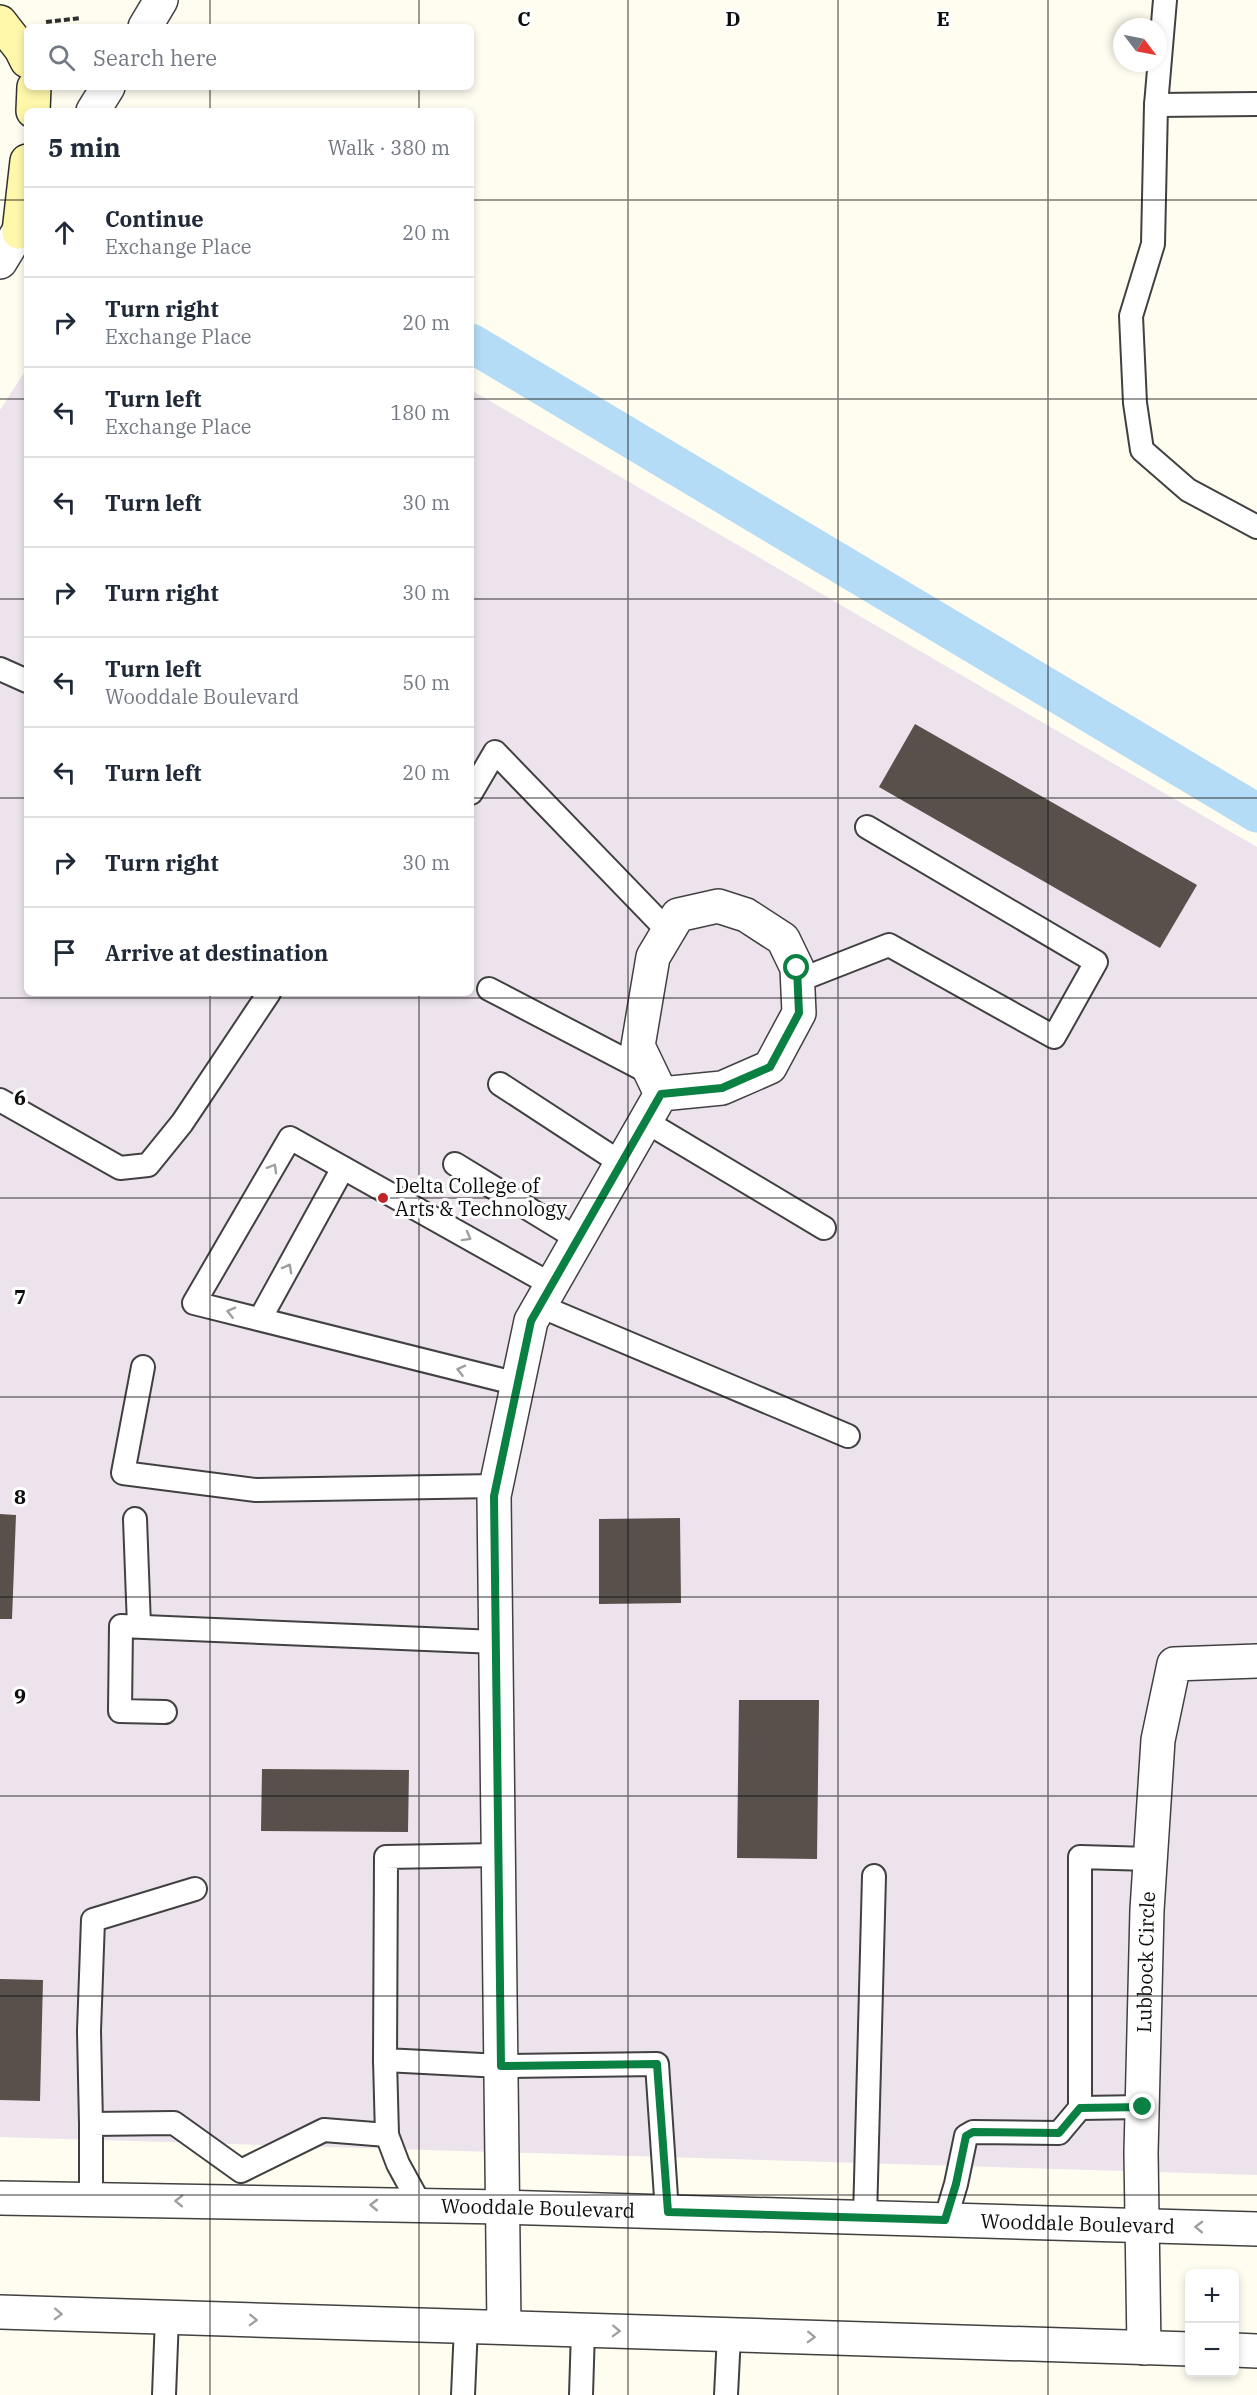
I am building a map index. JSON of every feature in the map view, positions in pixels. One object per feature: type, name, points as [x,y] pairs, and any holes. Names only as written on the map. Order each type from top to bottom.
[{"type":"main road","points":[[0,22],[24,55]]},
{"type":"main road","points":[[33,108],[34,90]]},
{"type":"main road","points":[[23,225],[24,209]]},
{"type":"street","points":[[147,24],[161,0]]},
{"type":"street","points":[[95,108],[106,90]]},
{"type":"street","points":[[0,262],[23,225]]},
{"type":"street","points":[[504,2327],[494,1496],[496,1486],[531,1321],[621,1163],[652,1096],[638,1046],[653,957],[678,915],[718,906],[747,915],[783,939],[797,968],[799,1013],[770,1067],[722,1088],[652,1096]]},
{"type":"street","name":"Lubbock Circle","points":[[1144,2348],[1143,2107],[1150,1859],[1158,1740],[1174,1664],[1257,1661]]},
{"type":"street","name":"Wooddale Boulevard","points":[[0,2198],[91,2200],[239,2186],[421,2206],[1257,2229]]},
{"type":"street","points":[[0,2312],[1185,2349]]},
{"type":"street","points":[[1239,2350],[1257,2350]]},
{"type":"lane","points":[[1165,0],[1156,105],[1153,244],[1131,316],[1135,403],[1142,450],[1188,490],[1257,526]]},
{"type":"lane","points":[[1156,105],[1257,104]]},
{"type":"lane","points":[[0,669],[24,680]]},
{"type":"lane","points":[[474,788],[495,752],[668,932]]},
{"type":"lane","points":[[797,981],[889,945],[1053,1037],[1096,962],[867,827]]},
{"type":"lane","points":[[489,989],[652,1096],[824,1228]]},
{"type":"lane","points":[[0,1100],[120,1168],[148,1165],[182,1123],[266,996]]},
{"type":"lane","points":[[500,1084],[621,1163]]},
{"type":"lane","points":[[518,1384],[194,1303],[290,1138],[343,1168],[546,1295],[848,1436]]},
{"type":"lane","points":[[455,1164],[578,1239]]},
{"type":"lane","points":[[260,1319],[343,1168]]},
{"type":"lane","points":[[143,1367],[123,1473],[256,1490],[496,1486]]},
{"type":"lane","points":[[135,1519],[139,1626]]},
{"type":"lane","points":[[165,1712],[120,1712],[121,1626],[496,1642]]},
{"type":"lane","points":[[421,2206],[398,2164],[387,2135],[386,1857],[498,1855]]},
{"type":"lane","points":[[945,2220],[956,2184],[966,2136],[973,2132],[1059,2133],[1080,2108],[1080,1857],[1150,1859]]},
{"type":"lane","points":[[865,2218],[874,1876]]},
{"type":"lane","points":[[91,2200],[89,2031],[93,1920],[195,1889]]},
{"type":"lane","points":[[385,2060],[501,2066],[657,2064],[668,2212]]},
{"type":"lane","points":[[1080,2108],[1143,2107]]},
{"type":"lane","points":[[91,2124],[174,2123],[239,2186],[324,2130],[387,2135]]},
{"type":"lane","points":[[164,2395],[167,2317]]},
{"type":"lane","points":[[464,2395],[466,2326]]},
{"type":"lane","points":[[581,2395],[583,2330]]},
{"type":"lane","points":[[726,2395],[729,2335]]},
{"type":"path","points":[[37,22],[81,18]]},
{"type":"shaded area","points":[[24,373],[24,996],[474,996],[474,392],[1257,847],[1257,2175],[0,2137],[0,410]]},
{"type":"building","points":[[915,724],[1197,885],[1160,948],[879,787]]},
{"type":"building","points":[[0,1514],[16,1515],[12,1619],[0,1619]]},
{"type":"building","points":[[680,1518],[681,1603],[599,1604],[599,1519]]},
{"type":"building","points":[[739,1700],[819,1700],[817,1859],[737,1858]]},
{"type":"building","points":[[262,1769],[409,1770],[408,1832],[261,1831]]},
{"type":"building","points":[[0,1979],[43,1980],[40,2101],[0,2100]]},
{"type":"waterway","points":[[474,345],[1257,813]]},
{"type":"place","name":"Delta College of Arts & Technology","points":[[383,1198]]},
{"type":"route","points":[[797,968],[799,1013],[770,1067],[722,1088],[661,1094],[531,1321],[494,1496],[501,2066],[657,2064],[668,2212],[945,2220],[956,2184],[964,2142],[966,2136],[973,2132],[1059,2133],[1080,2108],[1143,2107]]}]
